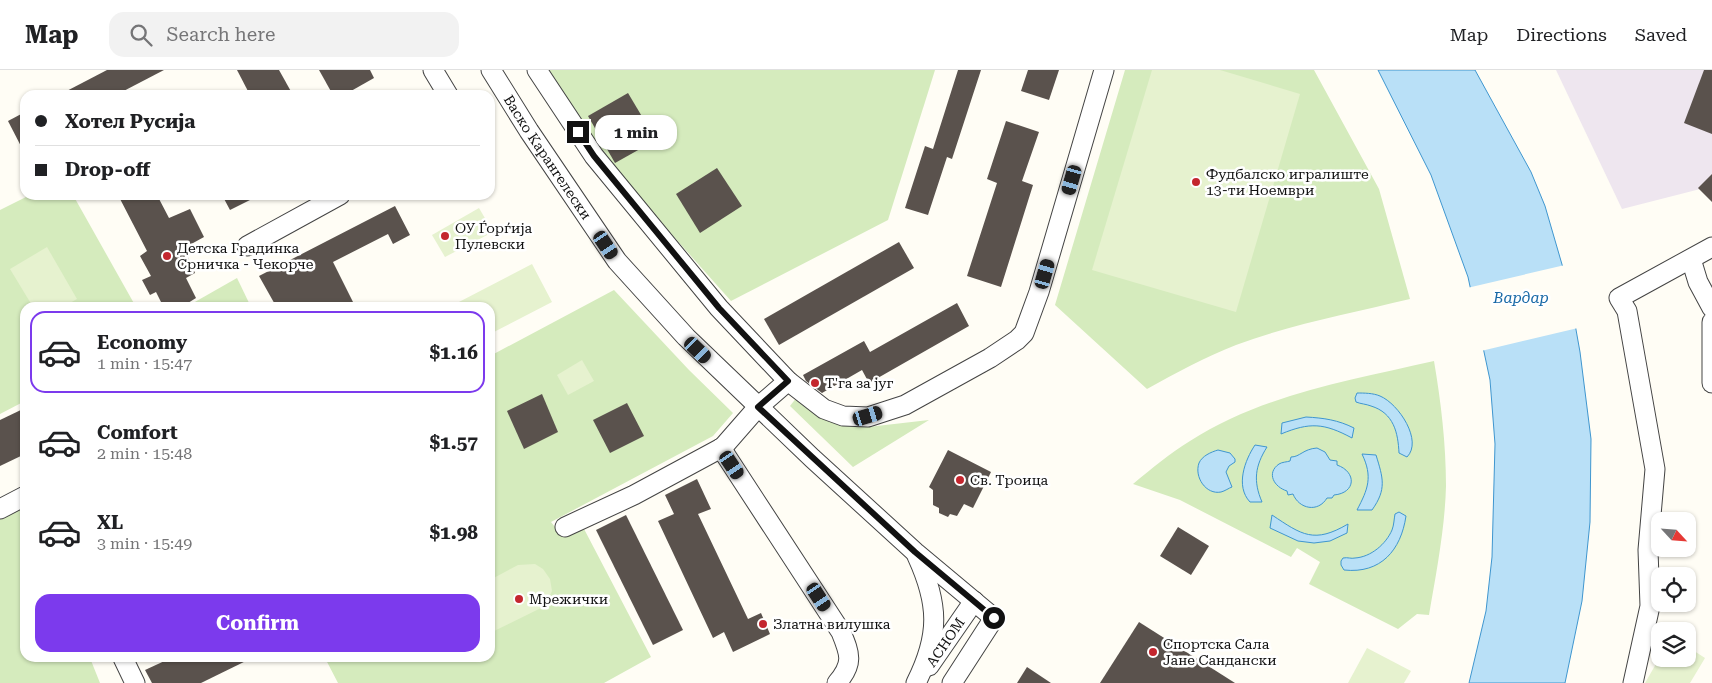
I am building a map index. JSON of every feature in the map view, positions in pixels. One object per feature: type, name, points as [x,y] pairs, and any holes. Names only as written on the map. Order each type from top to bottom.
[{"type":"street","points":[[433,70],[445,90]]},
{"type":"street","name":"Васко Карангелески","points":[[490,70],[528,132],[617,261],[686,337],[758,407],[915,552],[994,618]]},
{"type":"street","points":[[538,70],[594,156],[719,308],[788,381],[824,409],[843,416],[868,416],[905,405],[990,358],[1024,333],[1034,311],[1104,70]]},
{"type":"street","points":[[247,246],[331,200]]},
{"type":"street","points":[[1633,683],[1650,606],[1648,550],[1655,469],[1627,311],[1619,298],[1712,247]]},
{"type":"street","points":[[1691,259],[1698,282],[1712,308]]},
{"type":"street","points":[[1712,322],[1712,383]]},
{"type":"street","points":[[565,527],[634,495],[721,448],[758,407],[788,381]]},
{"type":"street","points":[[721,448],[841,632],[850,656],[845,673],[837,683]]},
{"type":"street","points":[[0,509],[20,499]]},
{"type":"street","points":[[915,552],[928,581],[934,611],[928,653],[916,683]]},
{"type":"street","name":"АСНОМ","points":[[916,683],[974,602]]},
{"type":"street","name":"АСНОМ","points":[[952,683],[994,618]]},
{"type":"street","points":[[125,662],[135,683]]},
{"type":"shaded area","points":[[1556,70],[1712,70],[1712,186],[1622,209]]},
{"type":"green space","points":[[549,70],[935,70],[888,220],[731,301],[609,164]]},
{"type":"green space","points":[[1125,70],[1314,70],[1379,189],[1410,299],[1322,319],[1236,345],[1180,371],[1147,389],[1055,305]]},
{"type":"green space","name":"Фудбалско игралиште 13-ти Ноември","points":[[1152,70],[1220,70],[1300,94],[1236,312],[1092,270]]},
{"type":"green space","points":[[20,200],[76,200],[133,302],[20,302],[20,404],[0,414],[0,210]]},
{"type":"green space","points":[[479,208],[493,232],[445,257],[432,235]]},
{"type":"green space","points":[[47,247],[77,299],[72,302],[30,302],[10,269]]},
{"type":"green space","points":[[532,264],[552,302],[495,331],[495,302],[459,302]]},
{"type":"green space","points":[[237,278],[249,302],[195,302]]},
{"type":"green space","points":[[614,290],[689,370],[733,413],[713,436],[551,522],[563,537],[583,527],[651,657],[604,683],[338,683],[327,662],[495,662],[495,353]]},
{"type":"green space","points":[[582,360],[594,381],[568,395],[557,375]]},
{"type":"green space","points":[[1434,361],[1441,407],[1445,455],[1446,486],[1442,534],[1429,615],[1417,614],[1398,629],[1309,584],[1320,562],[1297,548],[1291,557],[1180,500],[1133,484],[1183,446],[1218,425],[1248,411],[1309,390]]},
{"type":"green space","points":[[797,397],[836,422],[868,427],[929,420],[853,467],[790,406]]},
{"type":"green space","points":[[20,498],[20,662],[92,662],[100,683],[0,683],[0,509]]},
{"type":"green space","name":"Мрежички","points":[[535,564],[543,569],[550,579],[552,591],[545,606],[495,631],[495,577],[518,565]]},
{"type":"green space","points":[[1367,648],[1411,671],[1404,683],[1348,683]]},
{"type":"green space","points":[[1696,652],[1705,658],[1690,683],[1645,683],[1654,667],[1696,667]]},
{"type":"water","name":"Вардар","points":[[1378,70],[1475,70],[1531,172],[1545,206],[1568,285],[1580,352],[1591,439],[1590,522],[1582,601],[1565,683],[1469,683],[1486,611],[1492,557],[1495,444],[1490,380],[1468,277],[1431,175]]},
{"type":"water","points":[[1357,393],[1380,396],[1387,400],[1401,415],[1407,424],[1412,442],[1411,450],[1407,457],[1399,453],[1396,431],[1390,419],[1379,409],[1356,402]]},
{"type":"water","points":[[1306,417],[1331,420],[1348,425],[1354,428],[1352,438],[1333,429],[1317,426],[1300,427],[1281,434],[1282,423]]},
{"type":"water","points":[[1255,445],[1267,447],[1258,467],[1256,480],[1262,502],[1250,502],[1245,496],[1242,481],[1245,465]]},
{"type":"water","points":[[1317,448],[1325,452],[1330,460],[1337,461],[1337,465],[1348,472],[1351,482],[1347,490],[1334,495],[1332,498],[1327,498],[1319,506],[1309,507],[1300,503],[1293,494],[1288,495],[1287,491],[1275,483],[1272,475],[1279,464],[1290,461],[1291,457]]},
{"type":"water","points":[[1218,450],[1230,453],[1235,459],[1235,462],[1229,466],[1226,472],[1232,487],[1222,492],[1211,491],[1206,488],[1198,474],[1199,463],[1202,458]]},
{"type":"water","points":[[1362,454],[1376,455],[1382,477],[1380,496],[1372,510],[1357,510],[1368,483],[1367,470]]},
{"type":"water","points":[[1399,512],[1406,516],[1403,528],[1394,549],[1387,557],[1379,564],[1369,568],[1344,570],[1341,565],[1343,558],[1367,555],[1382,545],[1392,530],[1395,514]]},
{"type":"water","points":[[1272,515],[1292,528],[1308,534],[1326,534],[1348,524],[1347,533],[1330,541],[1314,543],[1298,541],[1270,528]]},
{"type":"pier","points":[[1565,265],[1578,328],[1481,351],[1467,288]]},
{"type":"building","points":[[107,70],[164,70],[126,90],[69,90]]},
{"type":"building","points":[[237,70],[279,70],[290,90],[247,90]]},
{"type":"building","points":[[319,70],[370,70],[374,78],[353,90],[330,90]]},
{"type":"building","points":[[958,70],[981,70],[952,159],[947,157],[928,215],[905,208],[925,146],[933,149]]},
{"type":"building","points":[[1028,70],[1059,70],[1049,100],[1021,91]]},
{"type":"building","points":[[1704,70],[1712,70],[1712,134],[1684,123]]},
{"type":"building","points":[[628,93],[656,140],[615,163],[588,116]]},
{"type":"building","points":[[20,115],[20,144],[8,121]]},
{"type":"building","points":[[1006,121],[1039,132],[1022,181],[1033,185],[1001,287],[967,276],[997,183],[987,179]]},
{"type":"building","points":[[717,168],[742,206],[700,233],[676,194]]},
{"type":"building","points":[[1712,174],[1712,202],[1698,188]]},
{"type":"building","points":[[121,200],[160,200],[169,218],[190,209],[204,237],[184,248],[195,273],[186,278],[196,298],[190,302],[161,302],[156,292],[150,295],[142,280],[151,276],[140,256],[147,251]]},
{"type":"building","points":[[225,200],[250,200],[230,210]]},
{"type":"building","points":[[395,206],[410,235],[393,244],[388,234],[333,262],[353,302],[274,302],[259,276]]},
{"type":"building","points":[[899,242],[914,268],[779,345],[764,319]]},
{"type":"building","points":[[957,303],[969,326],[869,383],[862,370],[822,393],[806,381],[803,375],[864,341],[870,352]]},
{"type":"building","points":[[542,394],[558,432],[524,449],[507,411]]},
{"type":"building","points":[[627,403],[644,436],[610,453],[593,420]]},
{"type":"building","points":[[20,410],[20,456],[0,466],[0,420]]},
{"type":"building","name":"Св. Троица","points":[[948,450],[991,472],[973,508],[964,504],[957,516],[950,514],[948,517],[939,513],[939,508],[933,505],[933,490],[929,487]]},
{"type":"building","points":[[697,479],[711,509],[698,514],[748,619],[761,613],[770,634],[733,652],[724,632],[713,638],[658,521],[674,514],[665,495]]},
{"type":"building","points":[[626,515],[683,630],[653,645],[596,530]]},
{"type":"building","points":[[1178,527],[1209,546],[1191,575],[1160,556]]},
{"type":"building","name":"Спортска Сала Јане Сандански","points":[[1139,622],[1235,683],[1100,683]]},
{"type":"building","points":[[162,662],[244,662],[201,683],[152,683],[145,670]]},
{"type":"building","points":[[1027,667],[1051,683],[1017,683]]},
{"type":"place","name":"Фудбалско игралиште 13-ти Ноември","points":[[1196,182]]},
{"type":"place","name":"ОУ Ѓорѓија Пулевски","points":[[445,236]]},
{"type":"place","name":"Детска Градинка Срничка - Чекорче","points":[[167,256]]},
{"type":"place","name":"Т'га за југ","points":[[815,383]]},
{"type":"place","name":"Св. Троица","points":[[960,480]]},
{"type":"place","name":"Мрежички","points":[[519,599]]},
{"type":"place","name":"Златна вилушка","points":[[763,624]]},
{"type":"place","name":"Спортска Сала Јане Сандански","points":[[1153,652]]},
{"type":"route","points":[[578,132],[594,156],[634,206],[719,308],[788,381],[758,407],[915,552],[994,618]]}]
